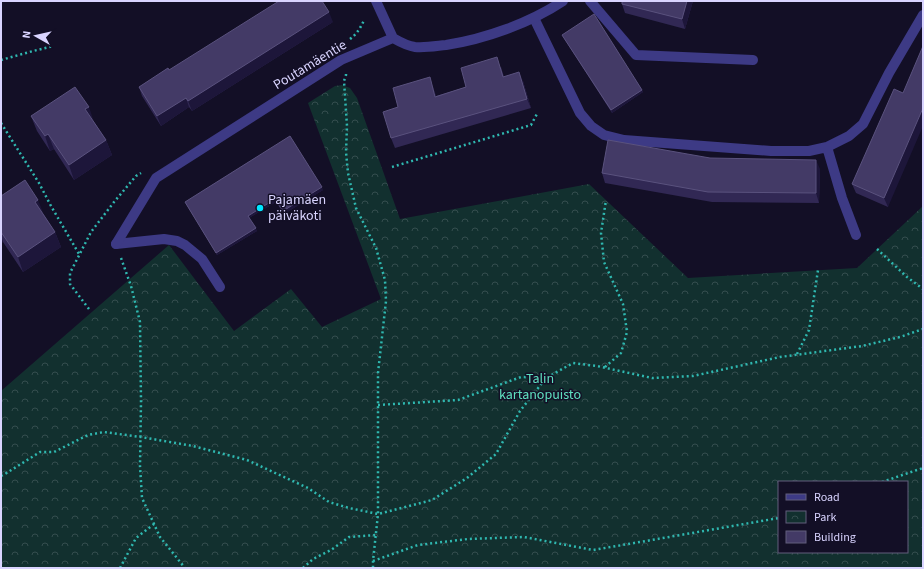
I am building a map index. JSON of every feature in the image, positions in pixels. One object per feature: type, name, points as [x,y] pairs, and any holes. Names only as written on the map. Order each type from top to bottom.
[{"type":"street","points":[[376,1],[393,38],[401,43],[416,47],[434,47],[459,43],[496,32],[534,18],[564,1]]},
{"type":"street","points":[[590,1],[636,55],[753,60]]},
{"type":"street","points":[[534,18],[580,113],[591,126],[604,135],[624,140],[771,151],[809,151],[828,148],[849,136],[863,124],[889,73],[923,15]]},
{"type":"street","name":"Poutamäentie","points":[[116,244],[156,178],[341,60],[393,38]]},
{"type":"street","points":[[828,148],[842,198],[856,234]]},
{"type":"street","points":[[116,244],[164,239],[185,244],[202,259],[220,286]]},
{"type":"path","points":[[1,60],[33,50],[54,46]]},
{"type":"path","points":[[344,81],[348,173],[356,208],[376,248],[385,280],[386,301],[378,373],[378,514],[373,568]]},
{"type":"path","points":[[392,167],[531,125],[538,112]]},
{"type":"path","points":[[1,123],[40,183],[51,206],[79,254]]},
{"type":"path","points":[[605,368],[621,352],[627,332],[623,304],[604,262],[601,233],[606,200]]},
{"type":"path","points":[[116,244],[140,322],[140,466],[142,498],[160,537],[185,568]]},
{"type":"path","points":[[877,249],[907,277],[923,289]]},
{"type":"path","points":[[797,355],[809,330],[818,270]]},
{"type":"path","points":[[1,476],[40,452],[54,452],[88,435],[104,432],[193,446],[247,460],[308,488],[329,502],[378,514],[432,500],[467,478],[496,454],[520,411],[546,378],[573,363],[652,378],[693,376],[780,357],[862,346],[900,337],[923,329]]},
{"type":"path","points":[[378,405],[458,400],[521,377],[546,378]]},
{"type":"path","points":[[885,481],[923,468]]},
{"type":"path","points":[[373,561],[418,545],[468,539],[524,537],[592,550],[778,518]]},
{"type":"path","points":[[120,568],[136,538],[154,524]]},
{"type":"path","points":[[303,568],[313,559],[350,538],[376,535]]},
{"type":"green space","name":"Talin kartanopuisto","points":[[342,85],[350,88],[357,98],[400,219],[589,184],[688,278],[857,268],[923,206],[923,568],[1,568],[1,391],[169,245],[234,331],[291,289],[322,327],[381,299],[308,103],[335,86]]},
{"type":"building","points":[[279,1],[322,1],[329,12],[188,101],[186,98],[157,116],[139,87],[168,68],[169,70]]},
{"type":"building","points":[[622,1],[687,1],[682,19],[622,4]]},
{"type":"building","points":[[594,14],[642,90],[611,110],[562,35]]},
{"type":"building","points":[[923,46],[923,108],[884,198],[852,184],[894,89],[903,93]]},
{"type":"building","points":[[497,57],[503,77],[519,72],[527,99],[391,138],[383,112],[398,107],[393,88],[430,77],[435,97],[466,87],[461,68]]},
{"type":"building","points":[[75,87],[89,107],[85,109],[106,140],[69,165],[48,134],[45,136],[31,116]]},
{"type":"building","points":[[290,136],[322,187],[283,211],[275,199],[248,216],[256,228],[216,253],[185,202]]},
{"type":"building","points":[[608,140],[710,158],[816,160],[816,193],[708,192],[602,173]]},
{"type":"building","points":[[25,180],[38,200],[35,202],[55,232],[18,257],[1,232],[1,196]]},
{"type":"place","name":"Pajamäen päiväkoti","points":[[260,208]]}]
